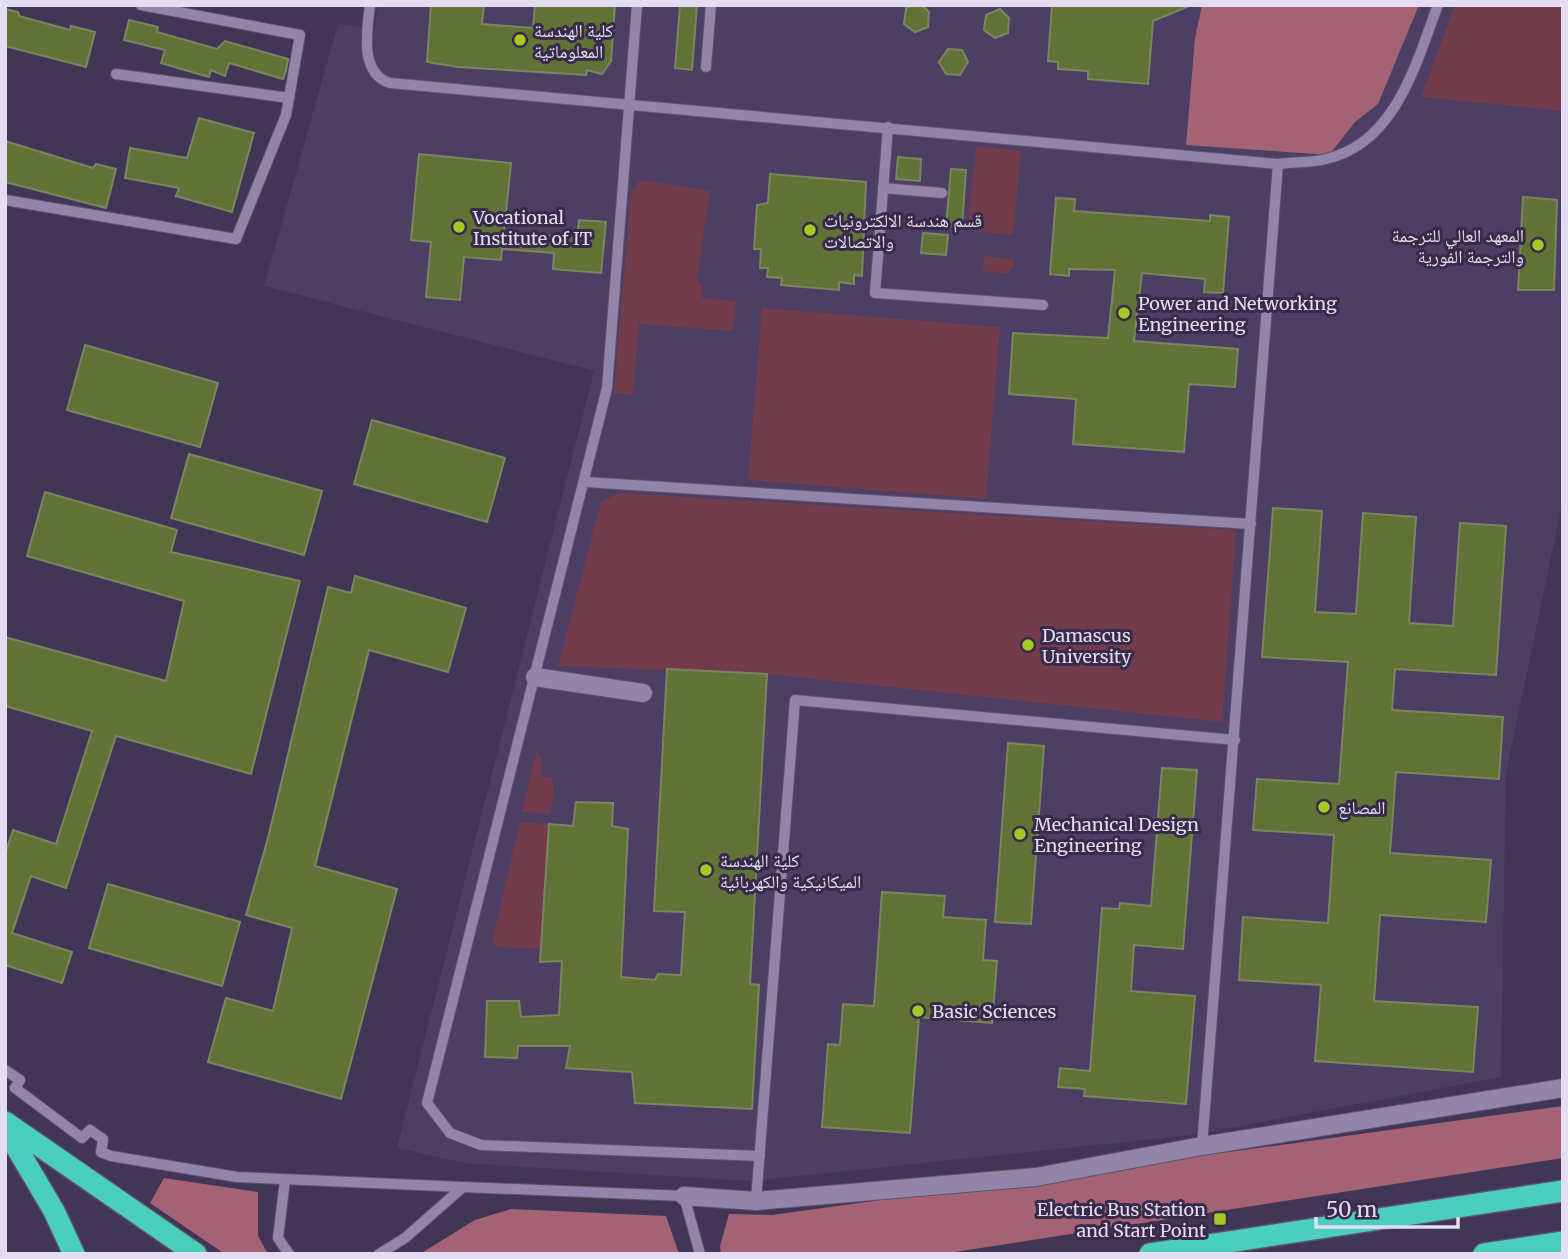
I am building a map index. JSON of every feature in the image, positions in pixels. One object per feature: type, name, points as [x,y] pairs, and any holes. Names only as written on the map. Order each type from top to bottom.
[{"type":"highway","points":[[5,1122],[196,1254]]},
{"type":"highway","points":[[5,1128],[54,1211],[74,1254]]},
{"type":"highway","points":[[1150,1254],[1563,1191]]},
{"type":"highway","points":[[1484,1254],[1563,1242]]},
{"type":"street","points":[[536,677],[643,693]]},
{"type":"street","points":[[684,1196],[756,1201],[1036,1177],[1202,1146],[1563,1088]]},
{"type":"lane","points":[[5,200],[236,239],[286,115],[300,35],[141,5]]},
{"type":"lane","points":[[370,5],[368,61],[382,80],[1278,164],[1328,159],[1360,144],[1387,120],[1409,82],[1438,5]]},
{"type":"lane","points":[[637,5],[607,388],[427,1103],[450,1133],[481,1146],[760,1156]]},
{"type":"lane","points":[[706,67],[711,5]]},
{"type":"lane","points":[[116,74],[289,98]]},
{"type":"lane","points":[[888,127],[875,293],[1043,305]]},
{"type":"lane","points":[[1202,1146],[1278,164]]},
{"type":"lane","points":[[883,188],[942,192]]},
{"type":"lane","points":[[585,482],[1251,524]]},
{"type":"lane","points":[[756,1201],[795,700],[1235,740]]},
{"type":"lane","points":[[5,1070],[20,1080],[15,1088],[82,1138],[90,1130],[103,1139],[101,1152],[111,1156],[237,1177],[684,1196],[700,1254]]},
{"type":"lane","points":[[285,1180],[278,1238],[289,1254]]},
{"type":"lane","points":[[379,1254],[405,1238],[463,1187]]},
{"type":"shaded area","name":"Damascus University","points":[[377,5],[1563,5],[1563,500],[1506,773],[1501,1077],[1192,1135],[750,1181],[464,1163],[397,1148],[594,371],[264,286],[338,24],[375,29]]},
{"type":"shaded area","points":[[1202,5],[1419,5],[1378,104],[1355,122],[1329,155],[1186,145],[1195,38]]},
{"type":"shaded area","points":[[1455,5],[1563,5],[1563,111],[1421,97]]},
{"type":"shaded area","points":[[976,146],[1021,151],[1013,235],[967,230]]},
{"type":"shaded area","points":[[640,180],[710,191],[697,280],[702,286],[702,298],[736,301],[733,331],[639,324],[633,395],[614,393],[631,193]]},
{"type":"shaded area","points":[[984,256],[1015,260],[1009,274],[982,271]]},
{"type":"shaded area","points":[[762,308],[1000,327],[986,499],[748,480]]},
{"type":"shaded area","points":[[619,493],[1236,530],[1222,722],[767,674],[558,666],[601,502]]},
{"type":"shaded area","points":[[537,750],[541,758],[541,777],[552,777],[554,792],[550,814],[522,812]]},
{"type":"shaded area","points":[[520,822],[549,824],[543,949],[497,947],[492,942]]},
{"type":"shaded area","points":[[1563,1106],[1563,1158],[942,1254],[721,1254],[720,1246],[729,1214],[772,1215]]},
{"type":"shaded area","points":[[164,1178],[258,1192],[258,1236],[268,1254],[225,1254],[150,1203]]},
{"type":"shaded area","points":[[511,1209],[666,1216],[679,1254],[420,1254],[475,1220]]},
{"type":"building","name":"كلية الهندسة المعلوماتية","points":[[431,5],[484,5],[482,24],[533,28],[535,5],[615,5],[611,61],[602,74],[587,70],[586,75],[458,67],[427,62]]},
{"type":"building","points":[[680,5],[697,5],[692,70],[675,68]]},
{"type":"building","points":[[922,5],[929,12],[928,27],[915,32],[904,24],[906,8]]},
{"type":"building","points":[[1052,5],[1189,6],[1153,21],[1148,84],[1088,79],[1088,71],[1058,69],[1058,62],[1048,61]]},
{"type":"building","points":[[5,9],[18,12],[19,16],[70,30],[71,26],[95,32],[86,67],[5,46]]},
{"type":"building","points":[[1000,9],[1009,18],[1008,33],[995,38],[984,30],[986,15]]},
{"type":"building","points":[[129,20],[158,27],[157,32],[217,49],[225,41],[288,59],[286,71],[283,79],[229,63],[225,76],[211,70],[209,77],[161,63],[165,50],[124,40]]},
{"type":"building","points":[[948,49],[962,50],[968,62],[960,75],[946,74],[939,62]]},
{"type":"building","points":[[199,118],[254,133],[232,212],[176,196],[179,188],[125,178],[130,148],[187,158]]},
{"type":"building","points":[[5,141],[93,168],[96,164],[116,169],[106,208],[5,182]]},
{"type":"building","name":"Vocational Institute of IT","points":[[419,154],[511,163],[504,232],[577,238],[579,220],[606,222],[601,273],[553,269],[554,253],[502,249],[501,260],[464,257],[460,300],[426,297],[431,242],[411,240]]},
{"type":"building","points":[[898,157],[921,159],[920,181],[896,179]]},
{"type":"building","points":[[951,169],[966,170],[962,227],[946,226]]},
{"type":"building","name":"قسم هندسة الالكترونيات والاتصالات","points":[[770,174],[866,182],[862,276],[854,275],[854,284],[839,282],[839,290],[781,285],[782,278],[767,277],[768,268],[760,268],[761,249],[754,249],[757,205],[768,203]]},
{"type":"building","name":"المعهد العالي للترجمة والترجمة الفورية","points":[[1523,197],[1557,200],[1554,290],[1518,290]]},
{"type":"building","name":"Power and Networking Engineering","points":[[1056,198],[1075,199],[1074,211],[1210,221],[1210,215],[1229,217],[1223,293],[1204,292],[1205,279],[1142,273],[1134,341],[1238,349],[1235,387],[1189,384],[1184,452],[1073,444],[1076,399],[1009,394],[1013,333],[1108,338],[1115,270],[1069,269],[1069,276],[1050,274]]},
{"type":"building","points":[[923,233],[948,235],[946,255],[921,253]]},
{"type":"building","points":[[85,345],[218,383],[200,447],[67,410]]},
{"type":"building","points":[[372,420],[505,458],[487,522],[354,484]]},
{"type":"building","points":[[189,454],[322,491],[304,555],[171,518]]},
{"type":"building","points":[[45,492],[177,530],[171,552],[300,581],[251,774],[116,736],[66,888],[31,876],[12,933],[72,952],[62,983],[5,965],[5,854],[13,830],[56,844],[92,731],[5,706],[5,637],[166,681],[184,601],[27,556]]},
{"type":"building","name":"المصانع","points":[[1273,508],[1322,511],[1315,612],[1356,614],[1363,513],[1416,517],[1409,623],[1453,626],[1460,523],[1506,526],[1496,675],[1395,669],[1392,710],[1503,717],[1499,779],[1396,772],[1390,853],[1491,860],[1486,922],[1380,915],[1374,1001],[1478,1007],[1473,1072],[1315,1061],[1321,985],[1239,980],[1243,917],[1328,923],[1334,835],[1253,830],[1257,779],[1339,784],[1348,662],[1262,657]]},
{"type":"building","points":[[355,576],[466,608],[448,672],[369,650],[315,866],[397,889],[341,1099],[208,1062],[226,998],[273,1011],[292,928],[246,915],[268,838],[328,587],[351,593]]},
{"type":"building","name":"كلية الهندسة الميكانيكية والكهربائية","points":[[667,669],[767,674],[750,984],[759,985],[752,1109],[635,1103],[632,1072],[566,1068],[570,1046],[518,1046],[517,1058],[485,1057],[487,1001],[519,1001],[521,1017],[559,1015],[562,961],[540,962],[549,824],[573,826],[576,802],[613,803],[612,826],[628,829],[621,977],[655,980],[658,974],[681,975],[685,912],[654,911]]},
{"type":"building","name":"Mechanical Design Engineering","points":[[1008,743],[1044,746],[1031,924],[995,922]]},
{"type":"building","points":[[1162,768],[1197,770],[1183,949],[1134,945],[1131,991],[1195,996],[1186,1104],[1084,1096],[1085,1089],[1058,1087],[1060,1068],[1090,1071],[1102,908],[1119,909],[1120,903],[1151,906]]},
{"type":"building","points":[[108,884],[240,922],[222,986],[89,948]]},
{"type":"building","name":"Basic Sciences","points":[[882,892],[945,896],[943,917],[986,920],[983,960],[997,961],[992,1023],[919,1017],[910,1133],[822,1127],[828,1044],[840,1045],[843,1004],[874,1006]]},
{"type":"place","name":"كلية الهندسة المعلوماتية","points":[[520,40]]},
{"type":"place","name":"Vocational Institute of IT","points":[[459,227]]},
{"type":"place","name":"قسم هندسة الالكترونيات والاتصالات","points":[[810,230]]},
{"type":"place","name":"المعهد العالي للترجمة والترجمة الفورية","points":[[1538,245]]},
{"type":"place","name":"Power and Networking Engineering","points":[[1124,313]]},
{"type":"place","name":"Damascus University","points":[[1028,645]]},
{"type":"place","name":"المصانع","points":[[1324,807]]},
{"type":"place","name":"Mechanical Design Engineering","points":[[1020,834]]},
{"type":"place","name":"كلية الهندسة الميكانيكية والكهربائية","points":[[706,870]]},
{"type":"place","name":"Basic Sciences","points":[[918,1011]]},
{"type":"place","name":"Electric Bus Station and Start Point","points":[[1220,1219]]}]
